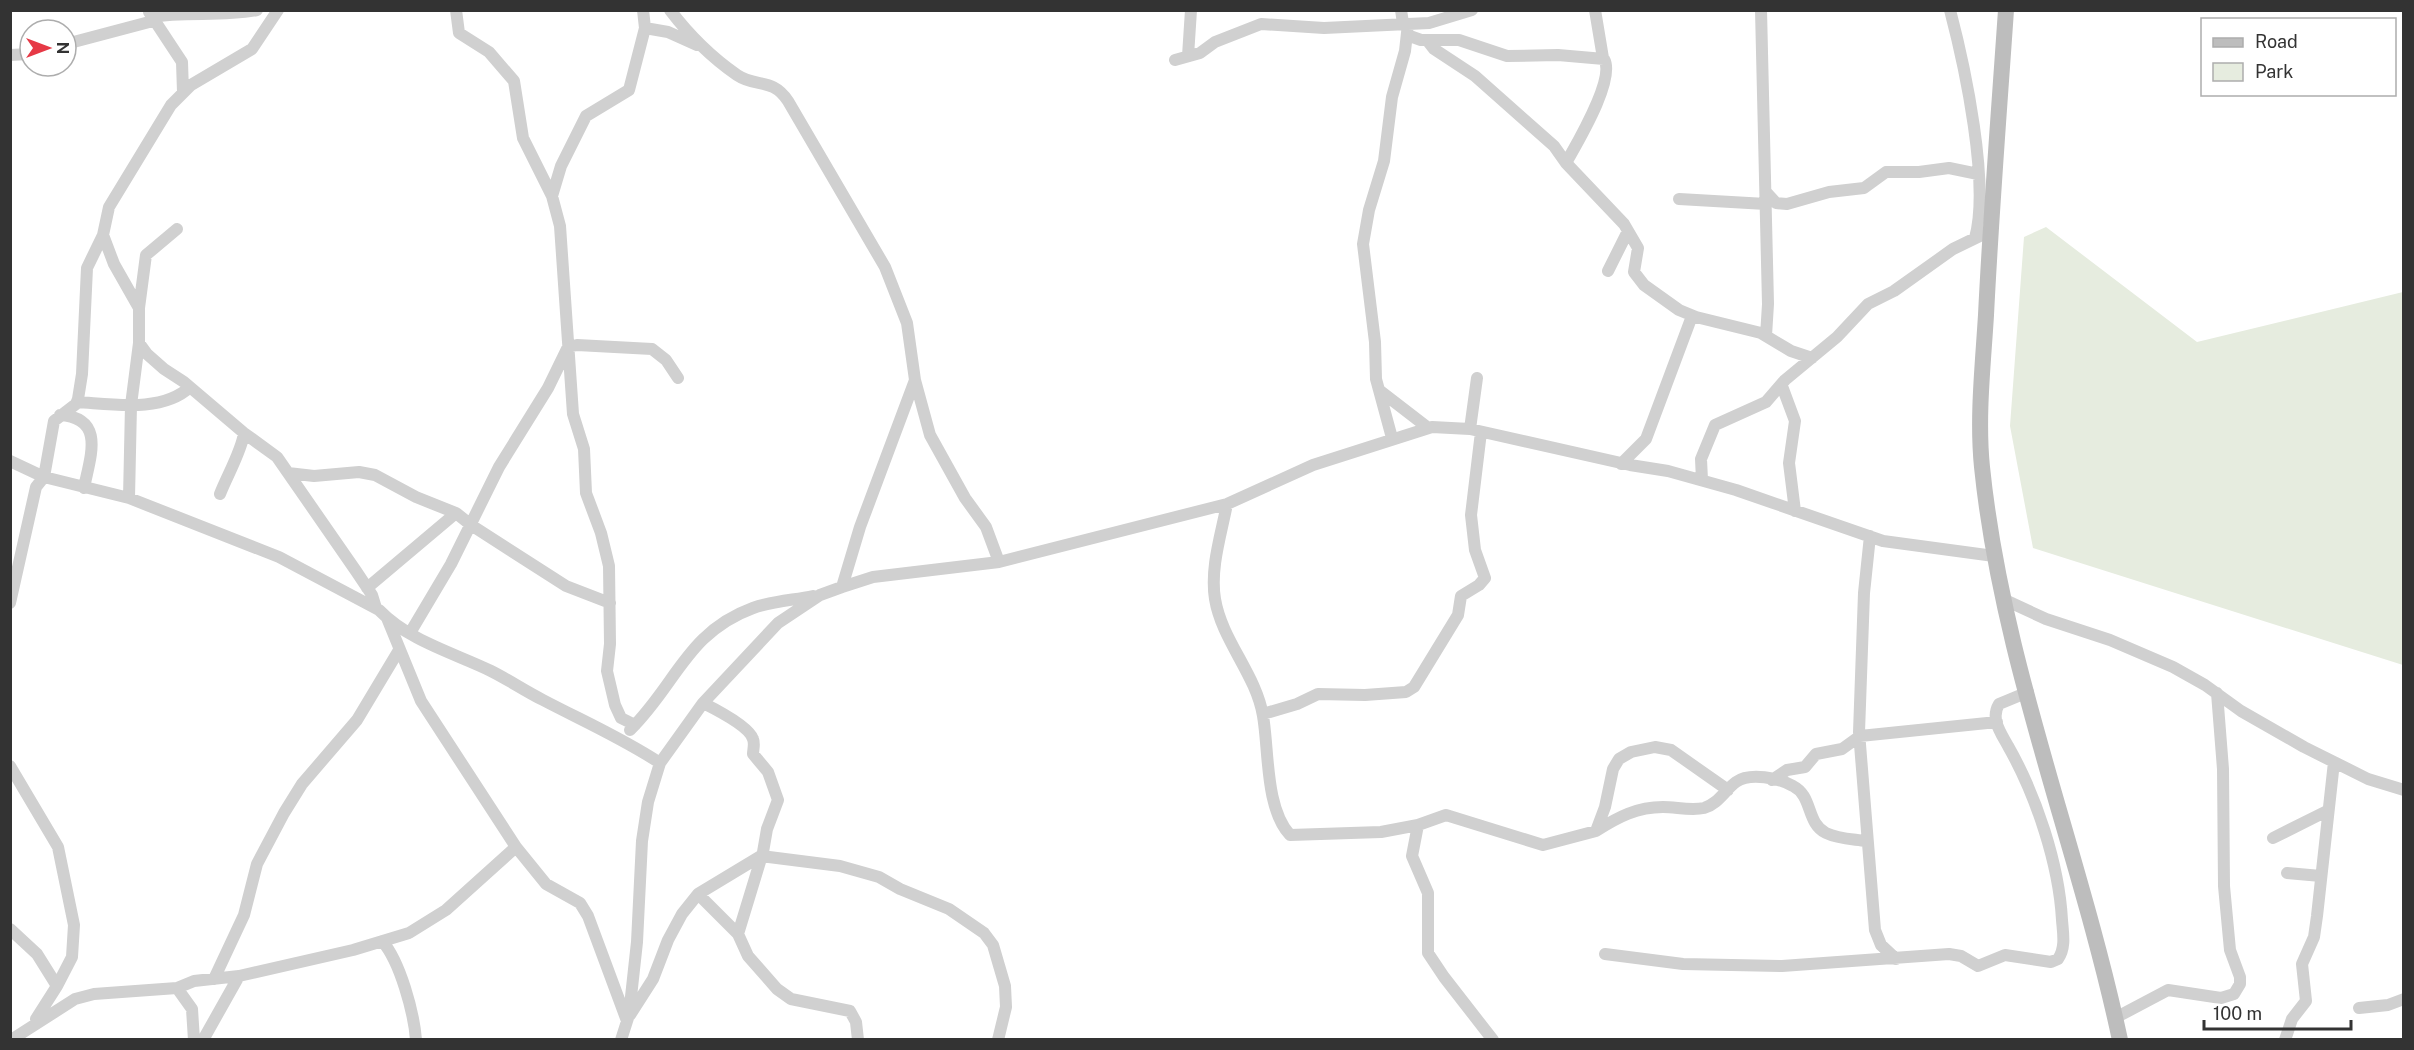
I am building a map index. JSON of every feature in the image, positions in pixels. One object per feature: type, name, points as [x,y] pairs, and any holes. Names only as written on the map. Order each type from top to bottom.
[{"type":"main road","points":[[2006,10],[1982,235],[1981,464],[1994,556],[2028,692],[2080,876],[2120,1040]]},
{"type":"street","points":[[78,40],[151,16],[177,12],[222,16],[257,10]]},
{"type":"street","points":[[77,402],[82,374],[87,268],[103,235],[109,207],[155,129],[183,92],[252,49],[278,10]]},
{"type":"street","points":[[456,10],[459,33],[489,52],[514,81],[523,138],[552,196],[560,226],[573,414],[585,449],[586,493],[601,533],[609,566],[609,687],[621,717],[636,725]]},
{"type":"street","points":[[552,196],[561,166],[586,116],[629,90],[645,28],[643,10]]},
{"type":"street","points":[[670,10],[701,47]]},
{"type":"street","points":[[1188,56],[1191,10]]},
{"type":"street","points":[[1175,60],[1261,24],[1324,27],[1403,19],[1444,21],[1472,10]]},
{"type":"street","points":[[1566,163],[1602,89],[1607,69],[1595,10]]},
{"type":"street","points":[[1761,10],[1766,198],[1766,336]]},
{"type":"street","points":[[1702,480],[1701,459],[1715,425],[1757,407],[1837,337],[1868,304],[1894,291],[1945,255],[1982,235],[1973,131],[1950,10]]},
{"type":"street","points":[[151,16],[182,62],[183,92]]},
{"type":"street","points":[[1403,19],[1435,50],[1475,76],[1546,139],[1628,231],[1638,248],[1634,272],[1637,279],[1669,304],[1692,316],[1766,336],[1791,351],[1812,358]]},
{"type":"street","points":[[1392,438],[1379,390],[1364,244],[1370,210],[1384,162],[1392,98],[1406,51],[1403,19]]},
{"type":"street","points":[[645,28],[668,32],[701,47],[743,78],[778,88],[788,101],[885,267],[907,323],[915,380],[930,435],[948,469],[986,528],[999,562]]},
{"type":"street","points":[[1427,40],[1459,40],[1507,56],[1558,55],[1603,58]]},
{"type":"street","points":[[1679,199],[1766,198],[1776,203],[1787,204],[1829,192],[1864,188],[1886,172],[1919,172],[1950,168],[1978,174]]},
{"type":"street","points":[[129,498],[131,405],[140,343],[139,308],[147,255],[177,229]]},
{"type":"street","points":[[1608,271],[1628,231]]},
{"type":"street","points":[[103,235],[114,264],[139,308]]},
{"type":"street","points":[[1622,464],[1646,439],[1692,316]]},
{"type":"street","points":[[140,343],[147,354],[277,457],[288,473],[294,477],[367,588],[376,608]]},
{"type":"street","points":[[410,633],[471,525],[478,506],[499,467],[548,388],[568,347],[576,345],[652,349],[666,360],[678,378]]},
{"type":"street","points":[[1263,714],[1318,694],[1365,695],[1406,692],[1414,687],[1458,615],[1461,596],[1479,585],[1485,578],[1475,550],[1471,515],[1477,378]]},
{"type":"street","points":[[842,587],[860,528],[915,380]]},
{"type":"street","points":[[1782,386],[1795,421],[1789,463],[1795,511]]},
{"type":"street","points":[[10,603],[36,488],[44,477],[52,426],[60,415],[77,402],[131,405],[170,400],[190,387]]},
{"type":"street","points":[[1379,390],[1427,427]]},
{"type":"street","points":[[60,415],[84,422],[90,430],[91,452],[84,488]]},
{"type":"street","points":[[622,738],[636,725],[697,645],[715,627],[756,606],[820,595],[873,577],[999,562],[1227,504],[1313,465],[1427,427],[1476,430],[1622,464],[1668,471],[1702,480],[1870,536],[1933,549],[1994,556]]},
{"type":"street","points":[[220,494],[229,468],[243,444],[244,433]]},
{"type":"street","points":[[10,461],[44,477],[129,498],[279,557],[376,608],[410,633],[622,738],[660,763]]},
{"type":"street","points":[[288,473],[322,476],[359,472],[375,475],[416,497],[456,513],[566,586],[610,603]]},
{"type":"street","points":[[1227,504],[1216,561],[1215,599],[1223,630],[1247,672],[1263,714],[1272,792],[1287,833],[1293,836],[1381,832],[1418,825],[1436,817],[1455,816],[1543,845],[1596,831],[1626,812],[1660,807],[1703,808],[1715,803],[1736,782],[1763,778],[1793,786],[1802,793],[1813,821],[1820,829],[1839,837],[1866,841]]},
{"type":"street","points":[[367,588],[456,513]]},
{"type":"street","points":[[1870,536],[1864,593],[1860,736],[1865,783],[1866,841],[1875,930],[1881,945],[1896,959]]},
{"type":"street","points":[[621,1040],[627,1021],[638,942],[642,841],[648,801],[660,763],[703,703],[778,623],[820,595]]},
{"type":"street","points":[[2005,600],[2046,619],[2110,640],[2150,657],[2217,693],[2241,711],[2334,762],[2368,779],[2403,790]]},
{"type":"street","points":[[387,618],[421,701],[516,847],[546,884],[580,903],[597,937],[627,1021]]},
{"type":"street","points":[[214,979],[244,915],[257,864],[284,813],[302,784],[357,720],[399,650]]},
{"type":"street","points":[[1605,954],[1683,964],[1747,965],[1896,959],[1949,954],[1961,956],[1978,966],[2005,955],[2051,962],[2058,959],[2062,954],[2064,941],[2061,891],[2053,858],[1995,713],[1999,704],[2028,692]]},
{"type":"street","points":[[2115,1017],[2168,990],[2221,998],[2234,994],[2240,984],[2239,970],[2230,950],[2224,886],[2223,769],[2217,693]]},
{"type":"street","points":[[703,703],[723,713],[750,734],[754,741],[753,754],[768,772],[777,791],[778,800],[767,829],[738,934]]},
{"type":"street","points":[[1772,780],[1787,770],[1804,766],[1816,754],[1842,749],[1860,736],[1997,722]]},
{"type":"street","points":[[1596,831],[1605,807],[1613,770],[1619,759],[1631,752],[1656,747],[1671,750],[1728,790]]},
{"type":"street","points":[[2285,1040],[2292,1019],[2306,1000],[2302,964],[2314,937],[2334,762]]},
{"type":"street","points":[[10,766],[58,847],[64,866],[74,925],[72,957],[32,1025]]},
{"type":"street","points":[[2274,838],[2327,812]]},
{"type":"street","points":[[1418,825],[1412,856],[1428,893],[1428,953],[1493,1040]]},
{"type":"street","points":[[18,1038],[32,1025],[75,999],[94,994],[177,988],[194,981],[239,976],[409,933],[446,910],[516,847]]},
{"type":"street","points":[[615,1040],[653,979],[668,940],[682,914],[698,894],[761,856],[840,866],[879,877],[900,889],[949,909],[984,933],[1000,962],[1005,986],[1006,1007],[998,1040]]},
{"type":"street","points":[[2287,873],[2321,876]]},
{"type":"street","points":[[698,894],[738,934],[748,956],[758,964],[764,976],[790,999],[850,1011],[856,1022],[858,1040]]},
{"type":"street","points":[[10,929],[37,954],[57,986]]},
{"type":"street","points":[[382,941],[388,948],[408,1001],[416,1040]]},
{"type":"street","points":[[202,1040],[239,976]]},
{"type":"street","points":[[177,988],[192,1009],[194,1040]]},
{"type":"street","points":[[2359,1008],[2388,1005],[2403,999]]},
{"type":"green space","points":[[2046,227],[2197,342],[2403,292],[2403,665],[2033,548],[2010,426],[2024,237]]}]
